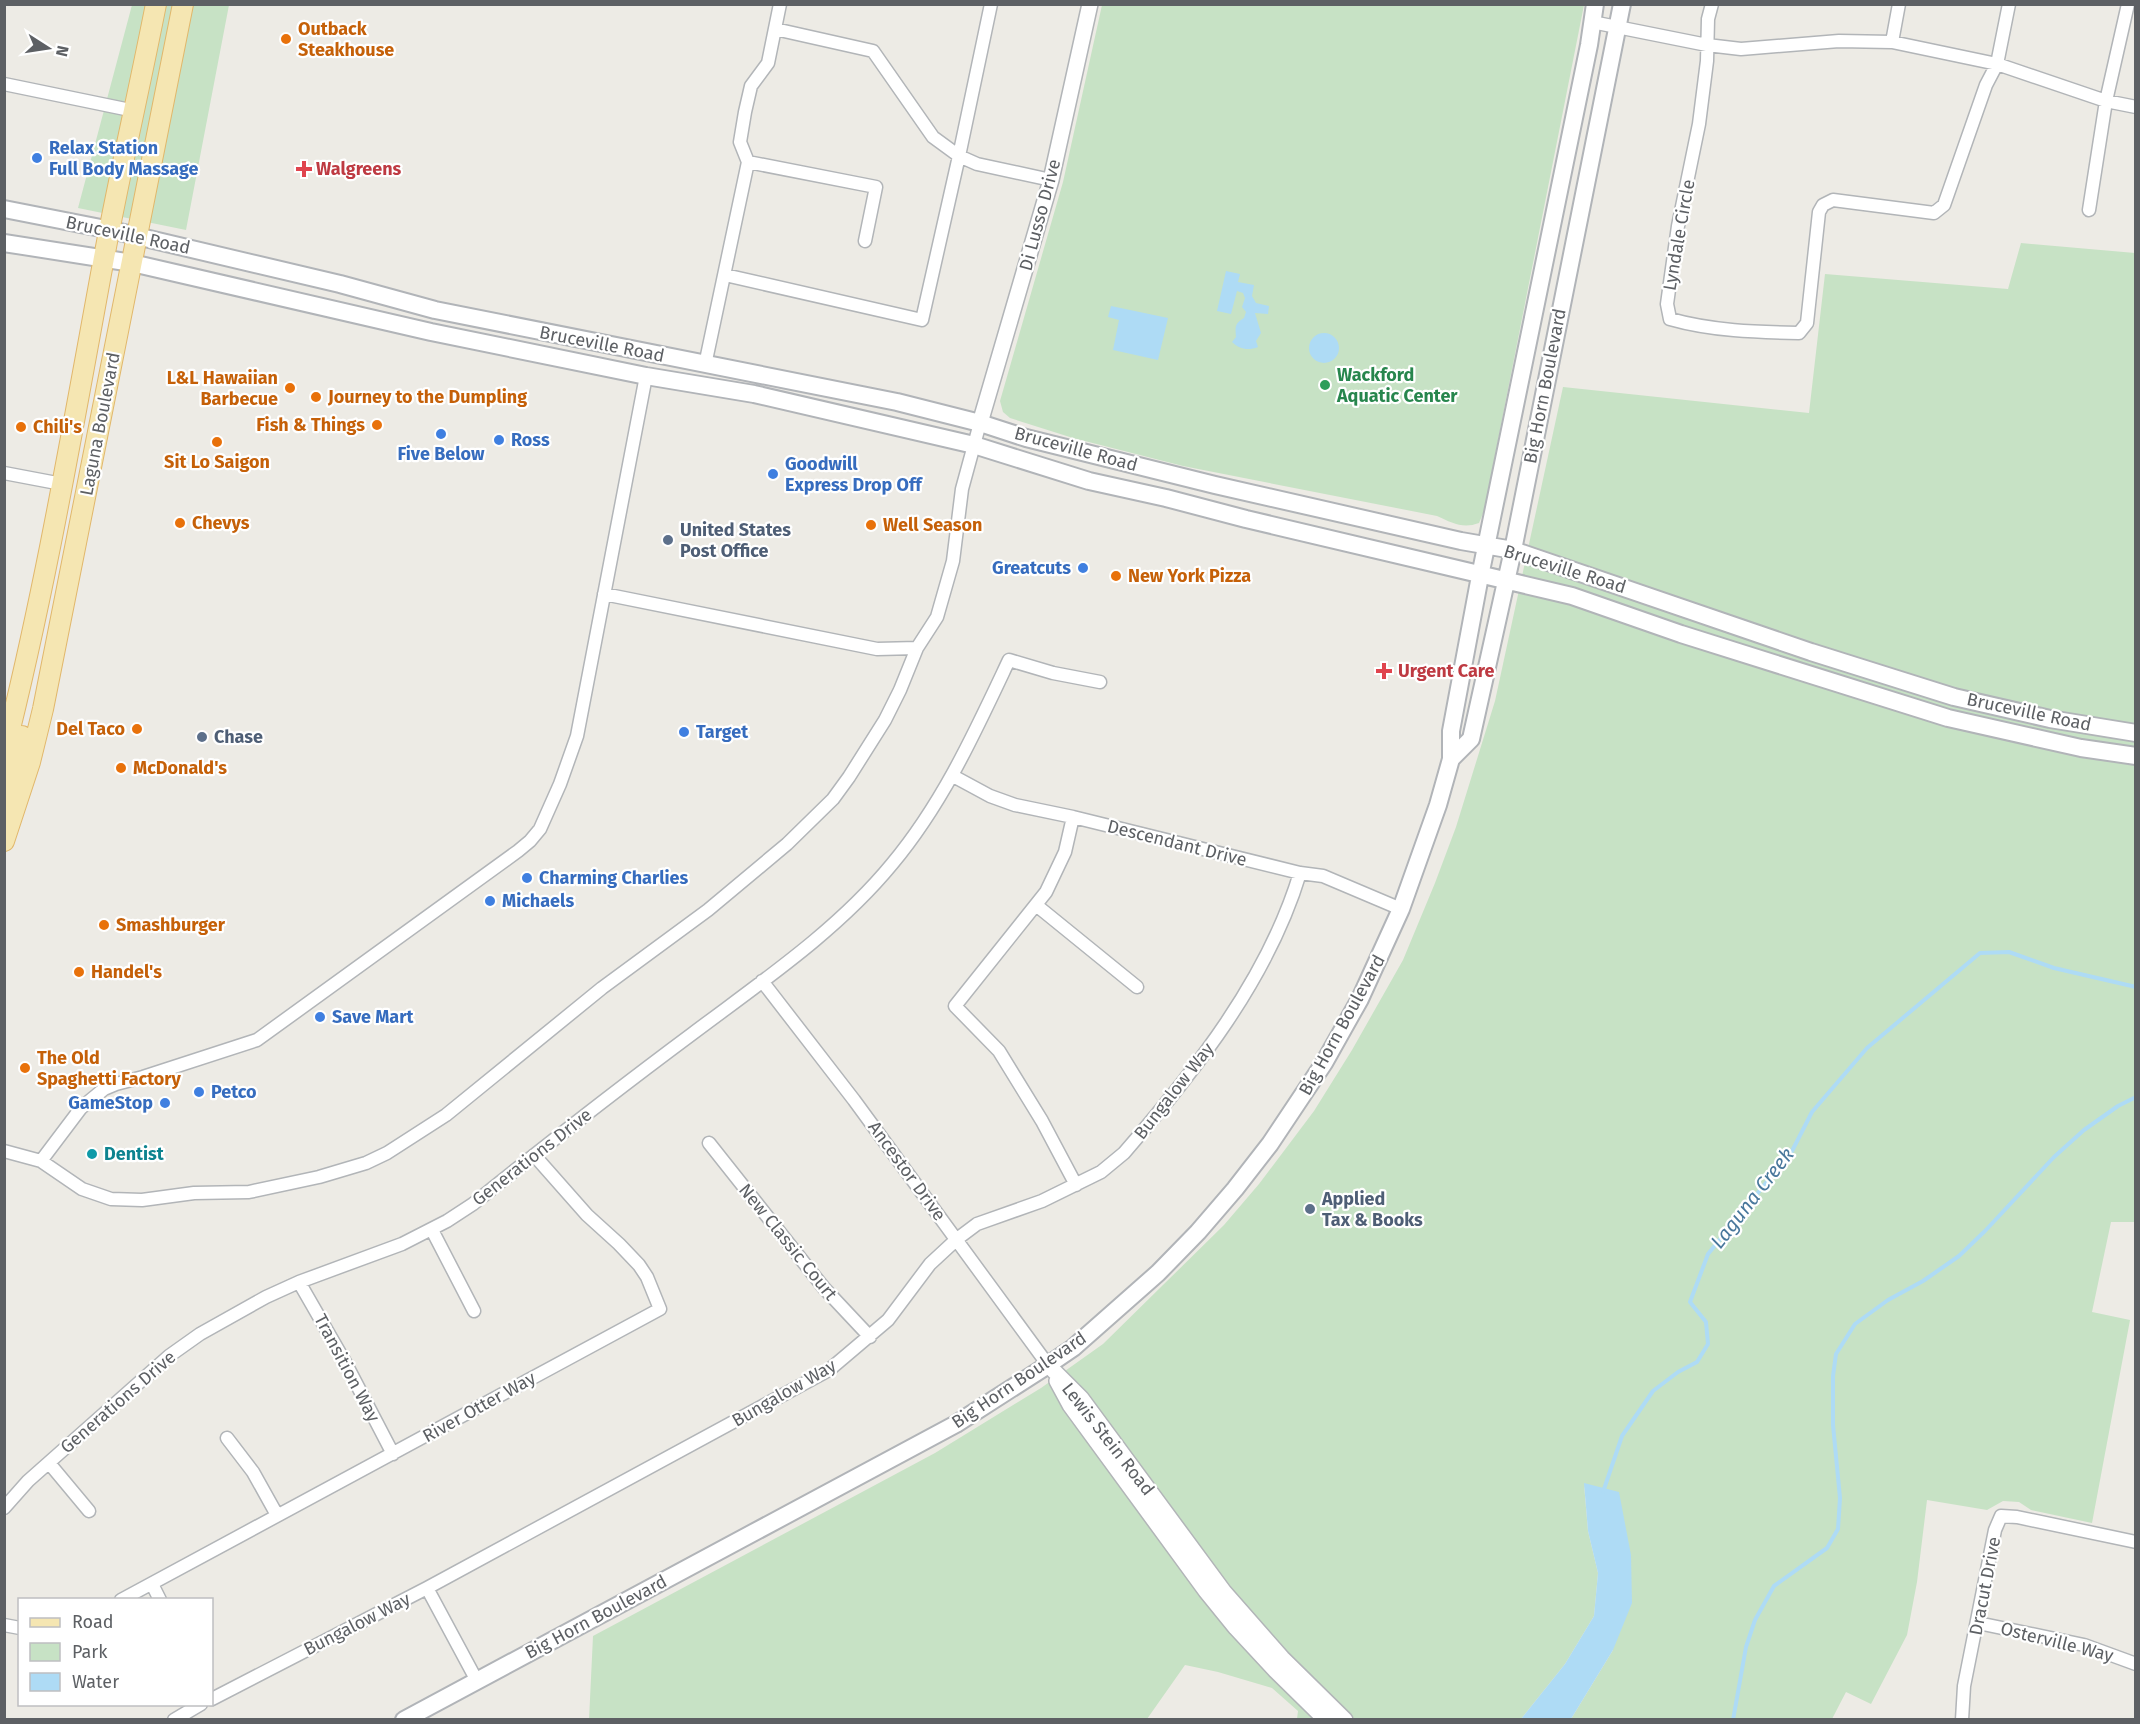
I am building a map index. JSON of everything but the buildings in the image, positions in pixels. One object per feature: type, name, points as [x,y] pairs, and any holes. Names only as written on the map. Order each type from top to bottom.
[{"type":"main road","name":"Laguna Boulevard","points":[[4,753],[27,656],[62,484],[104,259],[156,4]]},
{"type":"main road","name":"Laguna Boulevard","points":[[7,829],[43,709],[183,4]]},
{"type":"main road","name":"Big Horn Boulevard","points":[[404,1719],[956,1424],[1073,1348],[1158,1273],[1198,1232],[1256,1162],[1303,1097],[1360,999],[1401,909],[1420,859],[1451,759],[1452,731],[1480,576],[1595,4]]},
{"type":"main road","name":"Big Horn Boulevard","points":[[1451,759],[1471,739],[1513,550],[1622,4]]},
{"type":"main road","name":"Bruceville Road","points":[[4,209],[137,236],[340,284],[435,310],[897,402],[980,423],[1026,438],[1215,485],[1486,546],[1513,550],[1954,697],[2050,719],[2136,733]]},
{"type":"main road","name":"Bruceville Road","points":[[4,243],[132,263],[371,319],[646,376],[754,394],[974,445],[1089,481],[1480,576],[1572,596],[1692,637],[1948,718],[2080,748],[2136,756]]},
{"type":"main road","points":[[646,376],[657,368],[666,367],[766,384],[793,381]]},
{"type":"main road","points":[[4,796],[27,718],[35,673],[27,656]]},
{"type":"street","points":[[705,364],[748,162],[740,142],[740,135],[751,86],[767,68],[780,4]]},
{"type":"street","points":[[725,274],[922,320],[992,4]]},
{"type":"street","name":"Di Lusso Drive","points":[[980,423],[1051,180],[1090,4]]},
{"type":"street","points":[[1707,45],[1708,19],[1712,4]]},
{"type":"street","points":[[1892,42],[1899,4]]},
{"type":"street","points":[[1997,64],[2010,4]]},
{"type":"street","points":[[2089,210],[2106,100],[2128,4]]},
{"type":"street","points":[[1592,22],[1707,45],[1741,49],[1839,41],[1892,42],[1997,64],[2106,100],[2136,107]]},
{"type":"street","points":[[775,30],[873,51],[933,137],[959,156],[977,164],[1051,180]]},
{"type":"street","name":"Lyndale Circle","points":[[1707,45],[1699,124],[1678,226],[1667,304],[1670,319],[1692,325],[1745,331],[1799,333],[1807,323],[1819,212],[1823,205],[1833,200],[1934,213],[1944,205],[1986,85],[1997,64]]},
{"type":"street","points":[[4,84],[135,111]]},
{"type":"street","points":[[748,162],[876,187],[865,241]]},
{"type":"street","points":[[41,1161],[81,1108],[104,1089],[257,1040],[536,835],[547,815],[577,736],[646,376]]},
{"type":"street","points":[[4,1151],[41,1161],[82,1189],[111,1199],[142,1200],[194,1193],[249,1192],[319,1177],[366,1162],[387,1153],[446,1115],[602,988],[708,909],[787,844],[814,819],[849,777],[885,720],[917,648],[937,617],[953,561],[962,489],[980,423]]},
{"type":"street","points":[[4,473],[62,484]]},
{"type":"street","points":[[604,594],[867,647],[917,648]]},
{"type":"street","name":"Generations Drive","points":[[4,1508],[28,1482],[177,1351],[232,1314],[298,1282],[373,1256],[432,1230],[473,1204],[762,981],[863,897],[905,848],[953,776],[1008,660],[1053,673],[1100,682]]},
{"type":"street","name":"Descendant Drive","points":[[953,776],[990,796],[1015,805],[1300,873],[1323,876],[1401,909]]},
{"type":"street","points":[[1073,817],[1060,866],[1046,892],[955,1005],[999,1051],[1042,1120],[1076,1185]]},
{"type":"street","name":"Bungalow Way","points":[[213,1698],[427,1588],[829,1370],[888,1320],[930,1264],[977,1224],[1042,1201],[1101,1172],[1124,1153],[1192,1074],[1233,1011],[1264,957],[1288,908],[1300,873]]},
{"type":"street","points":[[1036,905],[1137,987]]},
{"type":"street","name":"Ancestor Drive","points":[[762,981],[854,1100],[1048,1365]]},
{"type":"street","name":"New Classic Court","points":[[709,1143],[824,1288],[870,1336]]},
{"type":"street","name":"River Otter Way","points":[[123,1598],[660,1309],[647,1277],[639,1265],[620,1244],[587,1215],[534,1155]]},
{"type":"street","points":[[432,1230],[474,1311]]},
{"type":"street","name":"Transition Way","points":[[298,1282],[345,1362],[393,1454]]},
{"type":"street","name":"Lewis Stein Road","points":[[1048,1365],[1070,1406],[1206,1591],[1275,1670],[1326,1719]]},
{"type":"street","name":"Lewis Stein Road","points":[[1048,1365],[1081,1398],[1224,1592],[1282,1658],[1345,1719]]},
{"type":"street","points":[[227,1438],[253,1472],[277,1515]]},
{"type":"street","points":[[49,1463],[89,1511]]},
{"type":"street","name":"Dracut Drive","points":[[1962,1719],[1964,1686],[1995,1530],[2001,1516],[2017,1517],[2136,1542]]},
{"type":"street","points":[[152,1584],[159,1598]]},
{"type":"street","points":[[427,1588],[477,1681]]},
{"type":"street","name":"Osterville Way","points":[[1978,1623],[2084,1646],[2136,1664]]},
{"type":"street","points":[[174,1719],[197,1706]]},
{"type":"green space","points":[[132,5],[229,5],[186,230],[78,208]]},
{"type":"green space","points":[[1102,5],[1584,5],[1484,511],[1479,523],[1458,524],[1437,516],[1183,466],[1073,438],[1010,418],[1003,412],[1000,401],[1063,182]]},
{"type":"green space","points":[[2021,243],[2135,253],[2136,1222],[2111,1222],[2092,1312],[2130,1320],[2092,1523],[2031,1510],[2019,1502],[2003,1501],[1987,1510],[1927,1500],[1917,1582],[1907,1635],[1871,1704],[1846,1692],[1832,1719],[1571,1719],[1613,1650],[1584,1484],[1588,1531],[1598,1573],[1594,1616],[1565,1664],[1521,1719],[1297,1719],[1298,1711],[1272,1688],[1185,1665],[1147,1719],[589,1720],[593,1636],[935,1453],[1041,1388],[1103,1344],[1224,1225],[1259,1184],[1314,1111],[1403,960],[1456,827],[1495,701],[1563,387],[1809,413],[1825,274],[2008,289]]},
{"type":"water","points":[[1226,271],[1240,274],[1238,282],[1254,285],[1252,296],[1256,303],[1269,306],[1268,314],[1255,313],[1261,333],[1256,341],[1258,347],[1244,349],[1232,342],[1236,337],[1236,326],[1244,318],[1246,312],[1242,307],[1245,298],[1243,293],[1237,291],[1231,314],[1217,311]]},
{"type":"water","points":[[1111,306],[1168,318],[1158,360],[1113,350],[1119,320],[1108,317]]},
{"type":"water","points":[[1324,333],[1335,337],[1339,348],[1335,359],[1324,363],[1313,359],[1309,348],[1313,337]]},
{"type":"water","points":[[1584,1483],[1619,1492],[1631,1555],[1632,1603],[1613,1650],[1571,1719],[1521,1719],[1565,1664],[1594,1616],[1598,1573],[1588,1531]]},
{"type":"waterway","name":"Laguna Creek","points":[[1603,1492],[1622,1436],[1653,1391],[1678,1372],[1697,1362],[1708,1344],[1706,1322],[1690,1302],[1708,1254],[1792,1151],[1812,1112],[1867,1048],[1980,953],[2009,952],[2054,968],[2136,987]]},
{"type":"waterway","name":"Laguna Creek","points":[[1733,1720],[1746,1647],[1755,1620],[1774,1586],[1827,1548],[1838,1529],[1840,1498],[1833,1425],[1833,1376],[1836,1354],[1855,1324],[1888,1300],[1923,1281],[1959,1256],[2054,1157],[2084,1130],[2118,1106],[2136,1097]]},
{"type":"place","name":"Outback Steakhouse","points":[[286,39]]},
{"type":"place","name":"Relax Station Full Body Massage","points":[[37,158]]},
{"type":"place","name":"Walgreens","points":[[304,169]]},
{"type":"place","name":"Wackford Aquatic Center","points":[[1325,385]]},
{"type":"place","name":"L&L Hawaiian Barbecue","points":[[290,388]]},
{"type":"place","name":"Journey to the Dumpling","points":[[316,397]]},
{"type":"place","name":"Fish & Things","points":[[377,425]]},
{"type":"place","name":"Chili's","points":[[21,427]]},
{"type":"place","name":"Five Below","points":[[441,434]]},
{"type":"place","name":"Ross","points":[[499,440]]},
{"type":"place","name":"Sit Lo Saigon","points":[[217,442]]},
{"type":"place","name":"Goodwill Express Drop Off","points":[[773,474]]},
{"type":"place","name":"Chevys","points":[[180,523]]},
{"type":"place","name":"Well Season","points":[[871,525]]},
{"type":"place","name":"United States Post Office","points":[[668,540]]},
{"type":"place","name":"Greatcuts","points":[[1083,568]]},
{"type":"place","name":"New York Pizza","points":[[1116,576]]},
{"type":"place","name":"Urgent Care","points":[[1384,671]]},
{"type":"place","name":"Del Taco","points":[[137,729]]},
{"type":"place","name":"Target","points":[[684,732]]},
{"type":"place","name":"Chase","points":[[202,737]]},
{"type":"place","name":"McDonald's","points":[[121,768]]},
{"type":"place","name":"Charming Charlies","points":[[527,878]]},
{"type":"place","name":"Michaels","points":[[490,901]]},
{"type":"place","name":"Smashburger","points":[[104,925]]},
{"type":"place","name":"Handel's","points":[[79,972]]},
{"type":"place","name":"Save Mart","points":[[320,1017]]},
{"type":"place","name":"The Old Spaghetti Factory","points":[[25,1068]]},
{"type":"place","name":"Petco","points":[[199,1092]]},
{"type":"place","name":"GameStop","points":[[165,1103]]},
{"type":"place","name":"Dentist","points":[[92,1154]]},
{"type":"place","name":"Applied Tax & Books","points":[[1310,1209]]}]
